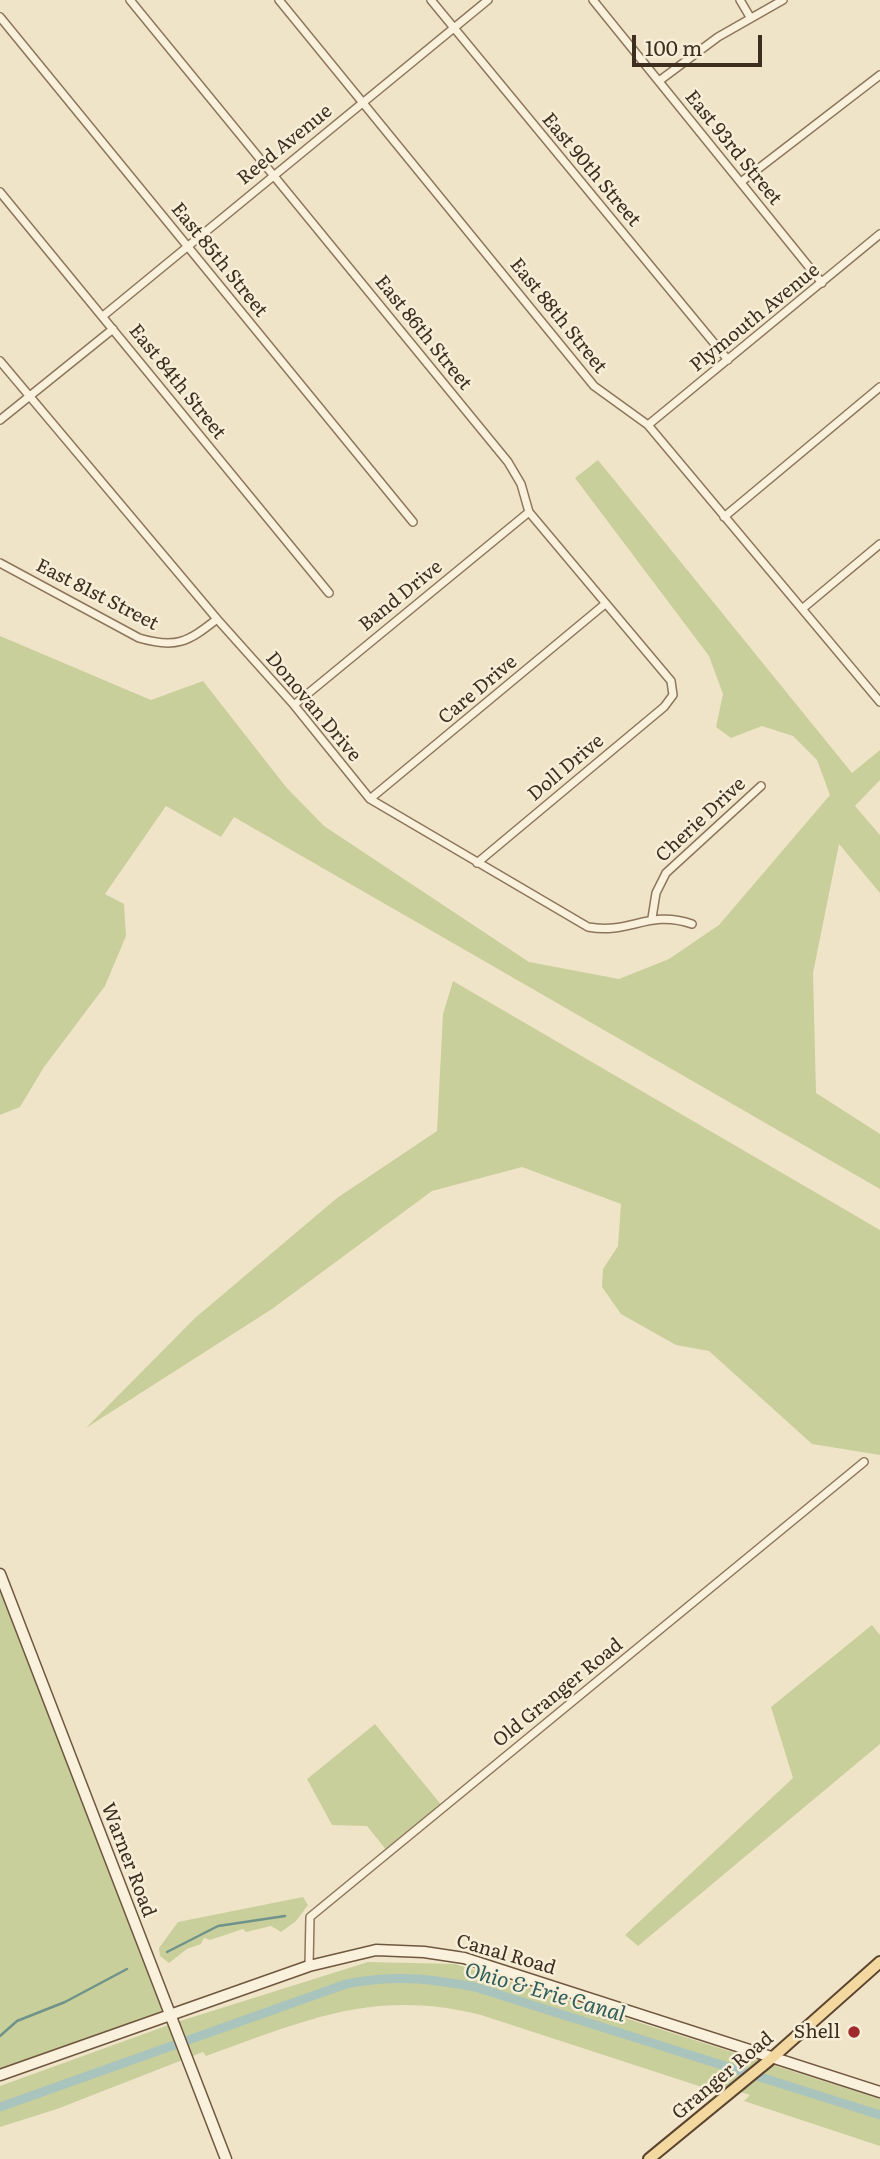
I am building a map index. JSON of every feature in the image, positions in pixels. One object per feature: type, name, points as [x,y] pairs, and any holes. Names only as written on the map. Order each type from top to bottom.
[{"type":"main road","name":"Granger Road","points":[[649,2159],[772,2058],[880,1962]]},
{"type":"street","name":"East 86th Street","points":[[130,0],[508,462],[521,484],[529,512],[671,681],[673,695]]},
{"type":"street","name":"East 88th Street","points":[[279,0],[594,386],[648,425],[880,701]]},
{"type":"street","name":"East 90th Street","points":[[431,0],[728,360]]},
{"type":"street","name":"Reed Avenue","points":[[103,316],[186,245],[488,0]]},
{"type":"street","name":"East 93rd Street","points":[[593,0],[822,283]]},
{"type":"street","points":[[740,0],[750,17]]},
{"type":"street","points":[[659,80],[701,48],[783,0]]},
{"type":"street","name":"East 85th Street","points":[[0,17],[413,523]]},
{"type":"street","points":[[741,182],[880,75]]},
{"type":"street","name":"East 84th Street","points":[[0,192],[329,593]]},
{"type":"street","name":"Plymouth Avenue","points":[[648,425],[880,234]]},
{"type":"street","points":[[0,420],[113,328]]},
{"type":"street","name":"Donovan Drive","points":[[0,360],[217,619],[294,705],[370,799],[588,927],[605,930],[630,926],[652,918],[677,919],[692,924]]},
{"type":"street","points":[[724,517],[880,387]]},
{"type":"street","name":"Band Drive","points":[[294,705],[529,512]]},
{"type":"street","points":[[802,609],[880,544]]},
{"type":"street","name":"East 81st Street","points":[[0,563],[139,638],[158,643],[175,644],[194,637],[217,619]]},
{"type":"street","name":"Care Drive","points":[[370,799],[605,604]]},
{"type":"street","name":"Doll Drive","points":[[477,863],[664,707],[673,695]]},
{"type":"street","name":"Cherie Drive","points":[[652,918],[656,893],[666,873],[761,786]]},
{"type":"street","name":"Old Granger Road","points":[[309,1966],[310,1917],[864,1462]]},
{"type":"street","name":"Warner Road","points":[[0,1574],[226,2159]]},
{"type":"street","name":"Canal Road","points":[[0,2076],[171,2020],[309,1966],[376,1950],[424,1952],[464,1958],[880,2092]]},
{"type":"green space","points":[[598,460],[852,773],[880,750],[880,780],[855,806],[880,835],[880,893],[839,844],[813,973],[816,1093],[880,1134],[880,1189],[234,817],[221,837],[166,806],[105,894],[124,904],[126,936],[105,986],[44,1067],[20,1107],[0,1115],[0,636],[151,700],[203,681],[286,787],[324,826],[529,962],[619,979],[669,959],[719,925],[830,795],[817,760],[793,736],[762,726],[731,738],[716,727],[723,694],[709,656],[575,478]]},
{"type":"green space","points":[[453,981],[880,1230],[880,1455],[812,1444],[709,1351],[676,1345],[621,1314],[602,1287],[603,1269],[618,1246],[621,1204],[522,1167],[432,1191],[272,1309],[86,1428],[195,1318],[337,1198],[437,1131],[443,1014]]},
{"type":"green space","points":[[0,1574],[169,2017],[0,2075]]},
{"type":"green space","points":[[872,1625],[880,1635],[880,1744],[638,1946],[625,1935],[793,1778],[771,1707]]},
{"type":"green space","points":[[375,1724],[443,1807],[388,1852],[367,1826],[332,1825],[307,1779]]},
{"type":"green space","points":[[303,1897],[308,1905],[296,1921],[281,1932],[271,1926],[246,1932],[243,1929],[210,1940],[204,1938],[201,1944],[187,1949],[169,1963],[160,1956],[159,1948],[178,1922]]},
{"type":"green space","points":[[368,1962],[455,1964],[880,2099],[880,2146],[744,2101],[750,2095],[712,2083],[705,2088],[481,2015],[406,2005],[340,2012],[206,2056],[203,2052],[57,2109],[0,2127],[0,2086],[177,2022]]},
{"type":"waterway","points":[[167,1952],[218,1926],[285,1916]]},
{"type":"waterway","points":[[0,2036],[17,2021],[65,2002],[127,1969]]},
{"type":"waterway","name":"Ohio & Erie Canal","points":[[0,2107],[346,1984],[380,1979],[410,1979],[475,1987],[880,2115]]},
{"type":"place","name":"Shell","points":[[854,2032]]}]
